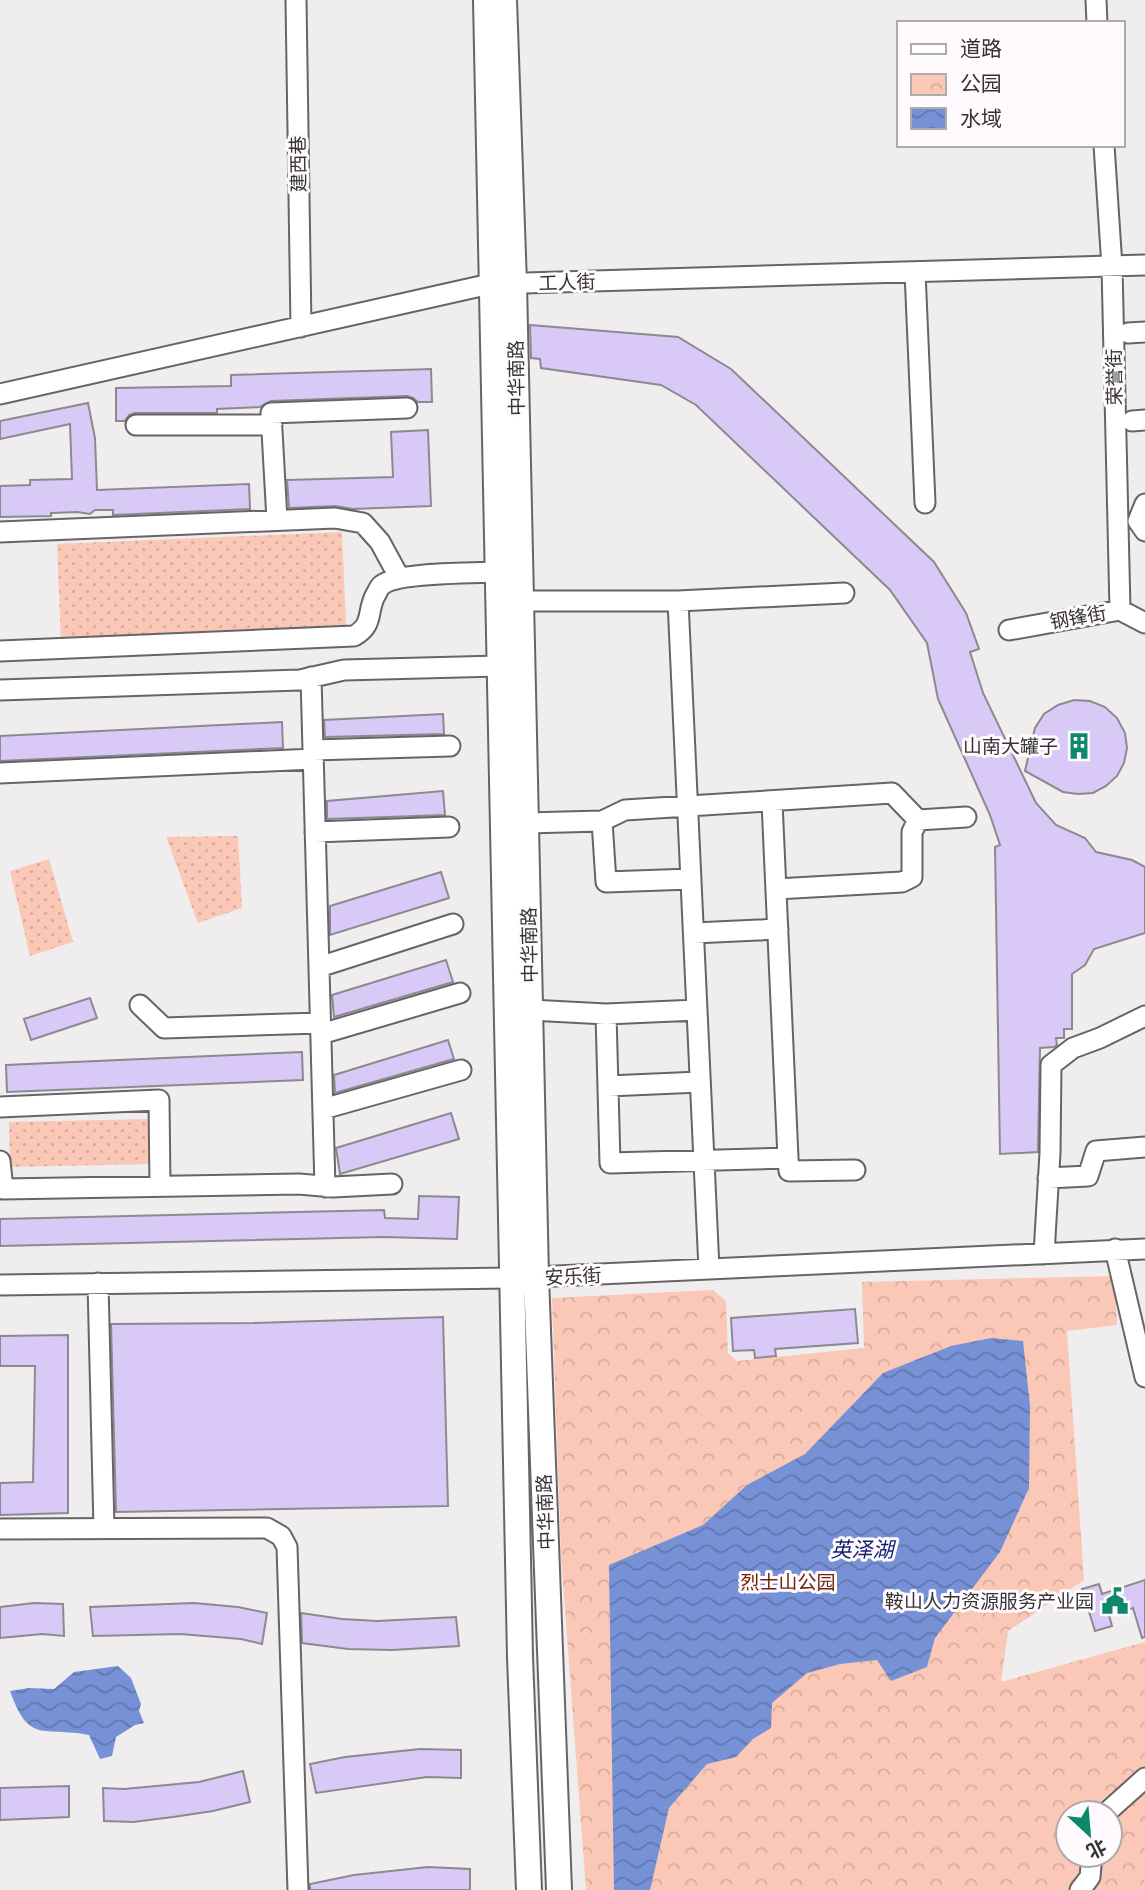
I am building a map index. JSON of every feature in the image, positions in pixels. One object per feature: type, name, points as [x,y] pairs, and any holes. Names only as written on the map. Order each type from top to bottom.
[{"type":"main road","name":"中华南路","points":[[486,0],[521,601],[530,1010],[520,1657],[529,1890]]},
{"type":"main road","name":"中华南路","points":[[504,0],[497,572],[499,666],[524,1278],[559,1890]]},
{"type":"street","name":"建西巷","points":[[296,0],[300,327]]},
{"type":"street","points":[[1096,0],[1097,21]]},
{"type":"street","name":"荣誉街","points":[[1104,147],[1111,267],[1120,610]]},
{"type":"street","name":"工人街","points":[[0,394],[502,284],[1145,265]]},
{"type":"street","points":[[915,272],[925,503]]},
{"type":"street","points":[[277,520],[271,413],[407,408]]},
{"type":"street","points":[[136,425],[272,425]]},
{"type":"street","points":[[1145,504],[1138,521],[1145,531]]},
{"type":"street","points":[[0,532],[335,518],[363,523],[380,542],[399,578]]},
{"type":"street","points":[[0,651],[354,636],[364,630],[374,597],[382,585],[399,578],[497,572]]},
{"type":"street","points":[[521,601],[678,601],[844,593]]},
{"type":"street","points":[[678,601],[709,1269]]},
{"type":"street","name":"钢锋街","points":[[1009,630],[1120,610],[1145,623]]},
{"type":"street","points":[[0,690],[287,680],[344,670],[499,666]]},
{"type":"street","points":[[311,677],[325,1186]]},
{"type":"street","points":[[0,773],[450,746]]},
{"type":"street","points":[[526,823],[602,821],[625,810],[892,793],[918,820],[966,817]]},
{"type":"street","points":[[772,802],[789,1171],[855,1170]]},
{"type":"street","points":[[776,889],[902,882],[912,877],[912,832],[918,820]]},
{"type":"street","points":[[602,821],[606,882],[691,878]]},
{"type":"street","points":[[315,832],[449,827]]},
{"type":"street","points":[[319,967],[453,923]]},
{"type":"street","points":[[694,933],[778,929]]},
{"type":"street","points":[[139,1005],[164,1028],[320,1028],[460,993]]},
{"type":"street","points":[[530,1010],[606,1013],[697,1010]]},
{"type":"street","points":[[606,1013],[610,1163],[788,1158]]},
{"type":"street","points":[[1044,1254],[1051,1065],[1073,1048],[1145,1016]]},
{"type":"street","points":[[323,1109],[461,1069]]},
{"type":"street","points":[[608,1086],[700,1082]]},
{"type":"street","points":[[0,1107],[159,1100],[160,1186]]},
{"type":"street","points":[[1048,1178],[1088,1176],[1096,1151],[1145,1147]]},
{"type":"street","points":[[0,1161],[2,1189],[392,1184]]},
{"type":"street","points":[[1115,1249],[1145,1377]]},
{"type":"street","name":"安乐街","points":[[0,1285],[524,1278],[1145,1249]]},
{"type":"street","points":[[98,1283],[104,1528]]},
{"type":"street","points":[[0,1529],[267,1528],[281,1536],[287,1547],[298,1890]]},
{"type":"street","points":[[1122,1799],[1145,1778]]},
{"type":"street","points":[[1080,1890],[1090,1877],[1091,1869]]},
{"type":"green space","points":[[342,532],[346,628],[61,640],[57,544]]},
{"type":"green space","points":[[238,836],[242,908],[198,923],[166,837]]},
{"type":"green space","points":[[49,859],[73,942],[30,956],[10,871]]},
{"type":"green space","points":[[150,1119],[151,1164],[10,1167],[9,1122]]},
{"type":"green space","name":"烈士山公园","points":[[1114,1276],[1117,1325],[1067,1331],[1084,1580],[1008,1631],[1001,1682],[1145,1642],[1145,1890],[586,1890],[561,1556],[552,1298],[713,1290],[726,1301],[728,1353],[737,1361],[864,1348],[862,1282]]},
{"type":"water","name":"英泽湖","points":[[991,1338],[1023,1341],[1030,1406],[1029,1488],[1000,1552],[935,1638],[927,1667],[891,1681],[877,1660],[840,1664],[807,1673],[772,1703],[771,1728],[753,1739],[736,1757],[707,1764],[669,1808],[650,1890],[614,1890],[609,1565],[703,1525],[747,1485],[805,1454],[883,1373],[951,1346]]},
{"type":"water","points":[[118,1666],[131,1678],[141,1704],[139,1711],[144,1723],[135,1725],[116,1737],[112,1756],[100,1759],[89,1735],[39,1730],[31,1726],[17,1708],[10,1691],[29,1688],[54,1689],[74,1672]]},
{"type":"building","points":[[530,325],[678,337],[731,369],[934,562],[966,613],[979,649],[970,652],[983,693],[1036,803],[1056,825],[1085,838],[1096,852],[1132,860],[1145,867],[1145,933],[1094,949],[1085,965],[1072,974],[1072,1029],[1064,1029],[1064,1038],[1056,1038],[1057,1045],[1054,1047],[1040,1048],[1038,1152],[1000,1154],[995,847],[1000,845],[990,815],[938,699],[927,643],[890,590],[696,405],[661,385],[541,368],[540,359],[531,358]]},
{"type":"building","points":[[431,369],[432,402],[418,402],[407,396],[271,401],[260,407],[217,409],[217,413],[135,413],[129,415],[125,421],[116,421],[116,388],[231,386],[231,375]]},
{"type":"building","points":[[88,403],[95,438],[97,490],[249,484],[250,509],[113,515],[113,510],[95,510],[90,514],[77,512],[51,513],[51,516],[0,517],[0,486],[30,485],[30,480],[72,479],[70,424],[0,439],[0,421]]},
{"type":"building","points":[[428,430],[431,506],[289,508],[287,480],[393,477],[391,432]]},
{"type":"building","name":"山南大罐子","points":[[1074,700],[1090,701],[1105,707],[1117,718],[1125,733],[1127,748],[1124,763],[1117,776],[1093,793],[1063,792],[1025,771],[1035,728],[1044,714],[1058,705]]},
{"type":"building","points":[[443,714],[444,734],[325,737],[324,720]]},
{"type":"building","points":[[282,722],[283,748],[0,761],[0,736]]},
{"type":"building","points":[[443,791],[445,815],[327,819],[327,801]]},
{"type":"building","points":[[441,872],[449,898],[330,935],[330,906]]},
{"type":"building","points":[[446,960],[453,982],[334,1017],[332,995]]},
{"type":"building","points":[[90,998],[97,1018],[31,1040],[24,1019]]},
{"type":"building","points":[[448,1040],[454,1059],[335,1093],[334,1075]]},
{"type":"building","points":[[302,1052],[303,1080],[7,1092],[6,1065]]},
{"type":"building","points":[[451,1113],[459,1139],[340,1174],[336,1148]]},
{"type":"building","points":[[419,1196],[459,1197],[457,1239],[384,1237],[0,1246],[0,1219],[384,1210],[385,1218],[418,1219]]},
{"type":"building","points":[[855,1309],[858,1343],[775,1349],[776,1356],[755,1358],[754,1350],[733,1351],[731,1318]]},
{"type":"building","points":[[443,1317],[448,1506],[116,1512],[111,1324]]},
{"type":"building","points":[[68,1335],[68,1513],[0,1515],[0,1483],[33,1482],[35,1366],[0,1366],[0,1336]]},
{"type":"building","name":"鞍山人力资源服务产业园","points":[[1145,1580],[1145,1637],[1142,1638],[1133,1608],[1109,1615],[1112,1626],[1095,1631],[1082,1589],[1099,1584],[1102,1594]]},
{"type":"building","points":[[34,1603],[63,1604],[64,1636],[42,1634],[0,1638],[0,1607]]},
{"type":"building","points":[[194,1603],[267,1613],[262,1644],[241,1639],[180,1634],[93,1636],[90,1607]]},
{"type":"building","points":[[301,1613],[377,1621],[456,1617],[459,1646],[392,1650],[348,1649],[302,1643]]},
{"type":"building","points":[[420,1749],[461,1750],[461,1778],[427,1777],[316,1793],[310,1764],[345,1757]]},
{"type":"building","points":[[243,1771],[250,1802],[173,1817],[133,1822],[104,1821],[103,1788],[124,1789],[199,1782]]},
{"type":"building","points":[[69,1786],[69,1817],[0,1820],[0,1788]]},
{"type":"building","points":[[428,1867],[470,1869],[470,1890],[310,1890],[310,1884],[354,1875]]},
{"type":"place","name":"山南大罐子","points":[[1079,746]]},
{"type":"place","name":"鞍山人力资源服务产业园","points":[[1115,1601]]}]
